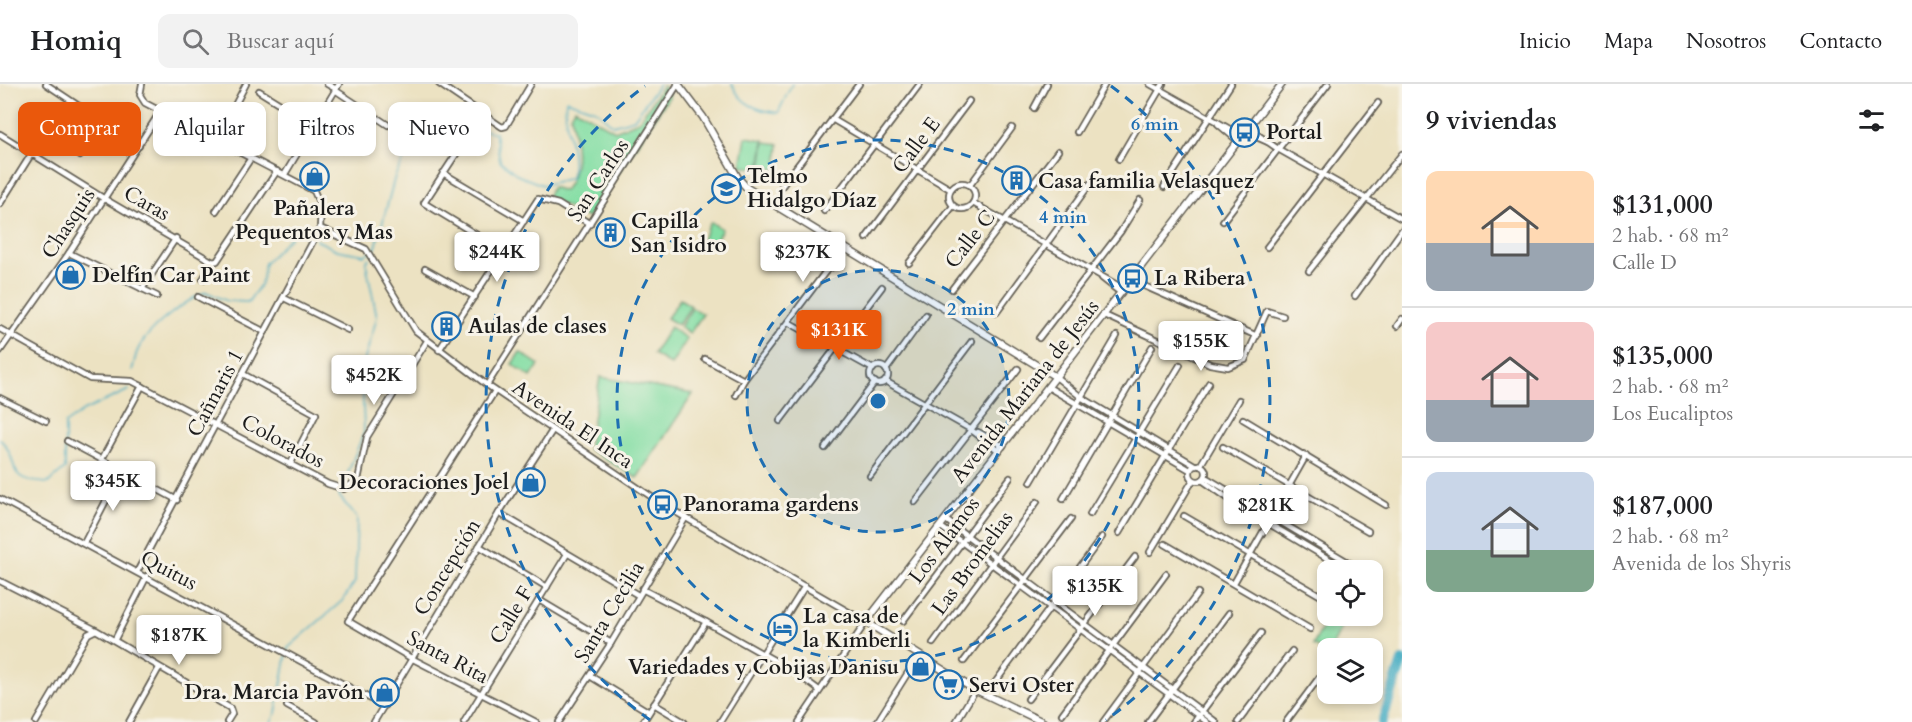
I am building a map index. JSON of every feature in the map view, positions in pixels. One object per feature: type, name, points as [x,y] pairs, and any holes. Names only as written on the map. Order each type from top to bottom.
[{"type":"street","points":[[46,84],[74,102]]},
{"type":"street","points":[[142,84],[140,95],[145,103],[153,108]]},
{"type":"street","points":[[237,102],[246,84]]},
{"type":"street","points":[[327,84],[388,125]]},
{"type":"street","points":[[439,84],[502,127],[506,126],[531,84]]},
{"type":"street","points":[[678,84],[690,97],[738,178],[747,188],[1056,377],[1081,397],[1205,470],[1203,479]]},
{"type":"street","name":"San Carlos","points":[[487,385],[678,84]]},
{"type":"street","points":[[782,186],[859,84]]},
{"type":"street","points":[[824,211],[921,84]]},
{"type":"street","points":[[1034,108],[1047,84]]},
{"type":"street","points":[[1077,132],[1105,84]]},
{"type":"street","points":[[1150,84],[1218,124],[1268,142],[1402,219]]},
{"type":"street","points":[[1119,159],[1163,84]]},
{"type":"street","points":[[1164,187],[1231,84]]},
{"type":"street","name":"Avenida Mariana de Jesús","points":[[799,722],[866,622],[1282,84]]},
{"type":"street","points":[[1224,221],[1328,84]]},
{"type":"street","points":[[328,102],[336,88]]},
{"type":"street","points":[[259,91],[278,103]]},
{"type":"street","name":"Calle E","points":[[866,238],[969,101]]},
{"type":"street","points":[[1267,246],[1378,103]]},
{"type":"street","points":[[832,119],[950,189]]},
{"type":"street","name":"Chasquis","points":[[141,143],[153,123]]},
{"type":"street","points":[[970,185],[1012,128]]},
{"type":"street","name":"Caras","points":[[0,134],[18,145]]},
{"type":"street","name":"Calle C","points":[[952,289],[1058,151]]},
{"type":"street","points":[[1309,271],[1402,154]]},
{"type":"street","points":[[0,204],[30,156]]},
{"type":"street","name":"Caras","points":[[37,156],[103,198],[215,262]]},
{"type":"street","name":"Chasquis","points":[[0,351],[69,253],[132,156]]},
{"type":"street","points":[[247,156],[285,174],[317,195],[321,207],[320,228]]},
{"type":"street","points":[[285,174],[296,156]]},
{"type":"street","points":[[454,156],[424,203],[505,252]]},
{"type":"street","points":[[216,211],[251,158]]},
{"type":"street","points":[[203,279],[277,171]]},
{"type":"street","points":[[443,173],[524,221]]},
{"type":"street","points":[[997,312],[1095,177]]},
{"type":"street","points":[[958,183],[970,185],[975,195],[973,203],[964,209],[953,206],[948,198],[950,189],[958,183]]},
{"type":"street","points":[[440,350],[538,200],[548,200],[590,224]]},
{"type":"street","points":[[1039,338],[1140,200]]},
{"type":"street","points":[[973,203],[1123,291]]},
{"type":"street","points":[[909,262],[953,206]]},
{"type":"street","name":"Cañnaris 1","points":[[137,572],[320,228]]},
{"type":"street","name":"Avenida El Inca","points":[[320,228],[366,249],[412,326],[427,341],[552,431],[686,517],[1028,719],[1042,722]]},
{"type":"street","points":[[1354,296],[1402,230]]},
{"type":"street","points":[[142,289],[176,238]]},
{"type":"street","points":[[777,240],[826,271]]},
{"type":"street","points":[[69,253],[157,296]]},
{"type":"street","points":[[736,395],[744,380],[826,271],[838,263]]},
{"type":"street","points":[[425,269],[475,297]]},
{"type":"street","points":[[1131,280],[1257,336]]},
{"type":"street","points":[[780,421],[882,287]]},
{"type":"street","points":[[198,297],[265,332]]},
{"type":"street","points":[[284,298],[348,330]]},
{"type":"street","points":[[1104,315],[1221,367],[1240,364],[1245,360],[1267,311],[1283,316]]},
{"type":"street","points":[[885,381],[886,370],[926,315]]},
{"type":"street","points":[[1397,326],[1402,319]]},
{"type":"street","points":[[788,322],[873,369]]},
{"type":"street","points":[[0,329],[10,336]]},
{"type":"street","name":"Colorados","points":[[10,336],[90,379],[122,379],[142,386],[338,489],[344,489],[358,480],[367,437],[427,341]]},
{"type":"street","points":[[1031,482],[1117,336]]},
{"type":"street","points":[[870,476],[972,341]]},
{"type":"street","points":[[1063,499],[1152,347]]},
{"type":"street","points":[[705,359],[744,380]]},
{"type":"street","points":[[1090,514],[1180,365]]},
{"type":"street","points":[[875,382],[870,376],[873,369],[880,366],[886,370]]},
{"type":"street","points":[[915,502],[1018,369]]},
{"type":"street","points":[[243,374],[315,412],[315,419],[290,465]]},
{"type":"street","points":[[825,448],[875,382],[885,381],[926,402],[1001,448]]},
{"type":"street","points":[[1119,533],[1209,383]]},
{"type":"street","points":[[102,459],[142,386]]},
{"type":"street","points":[[1048,387],[1190,470],[1193,480],[1150,552]]},
{"type":"street","name":"Santa Rita","points":[[495,391],[348,618],[350,624],[411,658],[537,722]]},
{"type":"street","points":[[0,398],[46,421]]},
{"type":"street","points":[[1190,470],[1198,466],[1239,400]]},
{"type":"street","points":[[1243,419],[1386,505]]},
{"type":"street","name":"Concepción","points":[[374,722],[499,513],[552,431]]},
{"type":"street","points":[[67,441],[177,500]]},
{"type":"street","points":[[1223,447],[1368,531]]},
{"type":"street","points":[[1234,584],[1306,456]]},
{"type":"street","points":[[84,543],[122,470]]},
{"type":"street","name":"Los Alamos","points":[[903,621],[1010,478]]},
{"type":"street","points":[[1203,479],[1236,504],[1331,560]]},
{"type":"street","points":[[1193,480],[1203,479],[1343,560]]},
{"type":"street","points":[[1236,504],[1240,499]]},
{"type":"street","points":[[0,507],[2,500]]},
{"type":"street","name":"Quitus","points":[[2,500],[147,576],[384,706]]},
{"type":"street","name":"Las Bromelias","points":[[933,644],[1037,502]]},
{"type":"street","points":[[499,513],[639,595]]},
{"type":"street","points":[[1184,516],[1317,593]]},
{"type":"street","name":"Santa Cecilia","points":[[560,722],[611,643],[686,517]]},
{"type":"street","points":[[964,661],[1071,519]]},
{"type":"street","points":[[946,520],[1114,645],[1141,670]]},
{"type":"street","points":[[940,527],[1110,651],[1172,692],[1207,722]]},
{"type":"street","points":[[994,684],[1102,537]]},
{"type":"street","points":[[1308,546],[1311,540]]},
{"type":"street","points":[[1165,544],[1310,629]]},
{"type":"street","points":[[479,546],[547,587]]},
{"type":"street","name":"Calle F","points":[[464,722],[567,554]]},
{"type":"street","points":[[1028,699],[1135,557]]},
{"type":"street","points":[[1062,714],[1166,574]]},
{"type":"street","points":[[115,639],[147,576]]},
{"type":"street","points":[[0,581],[115,639],[159,668],[230,708],[232,714],[226,722]]},
{"type":"street","points":[[720,722],[805,586]]},
{"type":"street","points":[[642,589],[706,622],[761,656],[793,671],[819,690]]},
{"type":"street","points":[[1103,722],[1198,593]]},
{"type":"street","points":[[539,600],[611,643]]},
{"type":"street","points":[[1148,722],[1229,613]]},
{"type":"street","points":[[643,722],[706,622]]},
{"type":"street","points":[[36,722],[94,630]]},
{"type":"street","points":[[1194,722],[1261,633]]},
{"type":"street","points":[[1238,722],[1292,651]]},
{"type":"street","points":[[877,722],[919,655]]},
{"type":"street","points":[[129,722],[159,668]]},
{"type":"street","points":[[590,676],[649,712]]},
{"type":"street","points":[[1286,722],[1317,680]]},
{"type":"street","points":[[956,722],[976,689]]},
{"type":"street","points":[[654,704],[684,722]]},
{"type":"street","points":[[287,706],[316,722]]},
{"type":"street","points":[[1200,714],[1216,722]]},
{"type":"green space","points":[[663,86],[669,92],[669,97],[588,218],[547,197],[552,187],[564,191],[573,173],[576,154],[571,115],[575,108],[615,131],[639,121]]},
{"type":"green space","points":[[746,137],[764,140],[760,169],[741,166]]},
{"type":"green space","points":[[765,142],[779,144],[777,169],[761,167]]},
{"type":"green space","points":[[711,222],[722,229],[712,247],[701,241]]},
{"type":"green space","points":[[680,299],[691,306],[678,325],[667,318]]},
{"type":"green space","points":[[692,308],[703,314],[690,333],[680,327]]},
{"type":"green space","points":[[670,327],[687,339],[671,365],[653,354]]},
{"type":"green space","points":[[520,352],[539,365],[531,377],[512,364]]},
{"type":"green space","points":[[600,377],[693,394],[637,478],[588,449]]},
{"type":"green space","points":[[1323,626],[1342,626],[1336,638],[1317,638],[1317,647],[1313,645]]},
{"type":"waterway","points":[[372,254],[376,247],[395,176],[408,153],[422,138],[479,129],[495,133],[500,161],[519,176],[543,185],[571,178],[572,157],[565,110],[566,100],[596,110],[613,125],[634,119],[659,84]]},
{"type":"waterway","points":[[732,84],[745,102],[763,110],[778,113],[792,84]]},
{"type":"waterway","points":[[132,371],[136,354],[142,343],[157,325],[177,309],[206,292],[227,301],[248,302],[261,284],[265,263],[296,231],[311,238]]},
{"type":"waterway","points":[[316,240],[337,250],[365,255],[375,248]]},
{"type":"waterway","points":[[271,722],[276,713],[288,648],[342,601],[355,582],[357,518],[339,496],[364,432],[362,369],[377,317],[366,263],[369,258]]},
{"type":"waterway","points":[[0,439],[7,448],[18,474],[33,481],[48,483],[65,469],[65,424],[83,411],[129,390]]},
{"type":"waterway","points":[[1382,722],[1402,661]]},
{"type":"place","name":"Portal","points":[[1245,132]]},
{"type":"place","name":"Pañalera Pequentos y Mas","points":[[314,177]]},
{"type":"place","name":"Casa familia Velasquez","points":[[1017,181]]},
{"type":"place","name":"Telmo Hidalgo Díaz","points":[[726,188]]},
{"type":"place","name":"Capilla San Isidro","points":[[610,233]]},
{"type":"place","name":"Delfín Car Paint","points":[[71,275]]},
{"type":"place","name":"La Ribera","points":[[1133,278]]},
{"type":"place","name":"Aulas de clases","points":[[447,326]]},
{"type":"place","name":"Decoraciones Joel","points":[[530,482]]},
{"type":"place","name":"Panorama gardens","points":[[662,504]]},
{"type":"place","name":"La casa de la Kimberli","points":[[782,628]]},
{"type":"place","name":"Variedades y Cobijas Danisu","points":[[920,667]]},
{"type":"place","name":"Servi Oster","points":[[948,685]]},
{"type":"place","name":"Dra. Marcia Pavón","points":[[385,692]]}]
